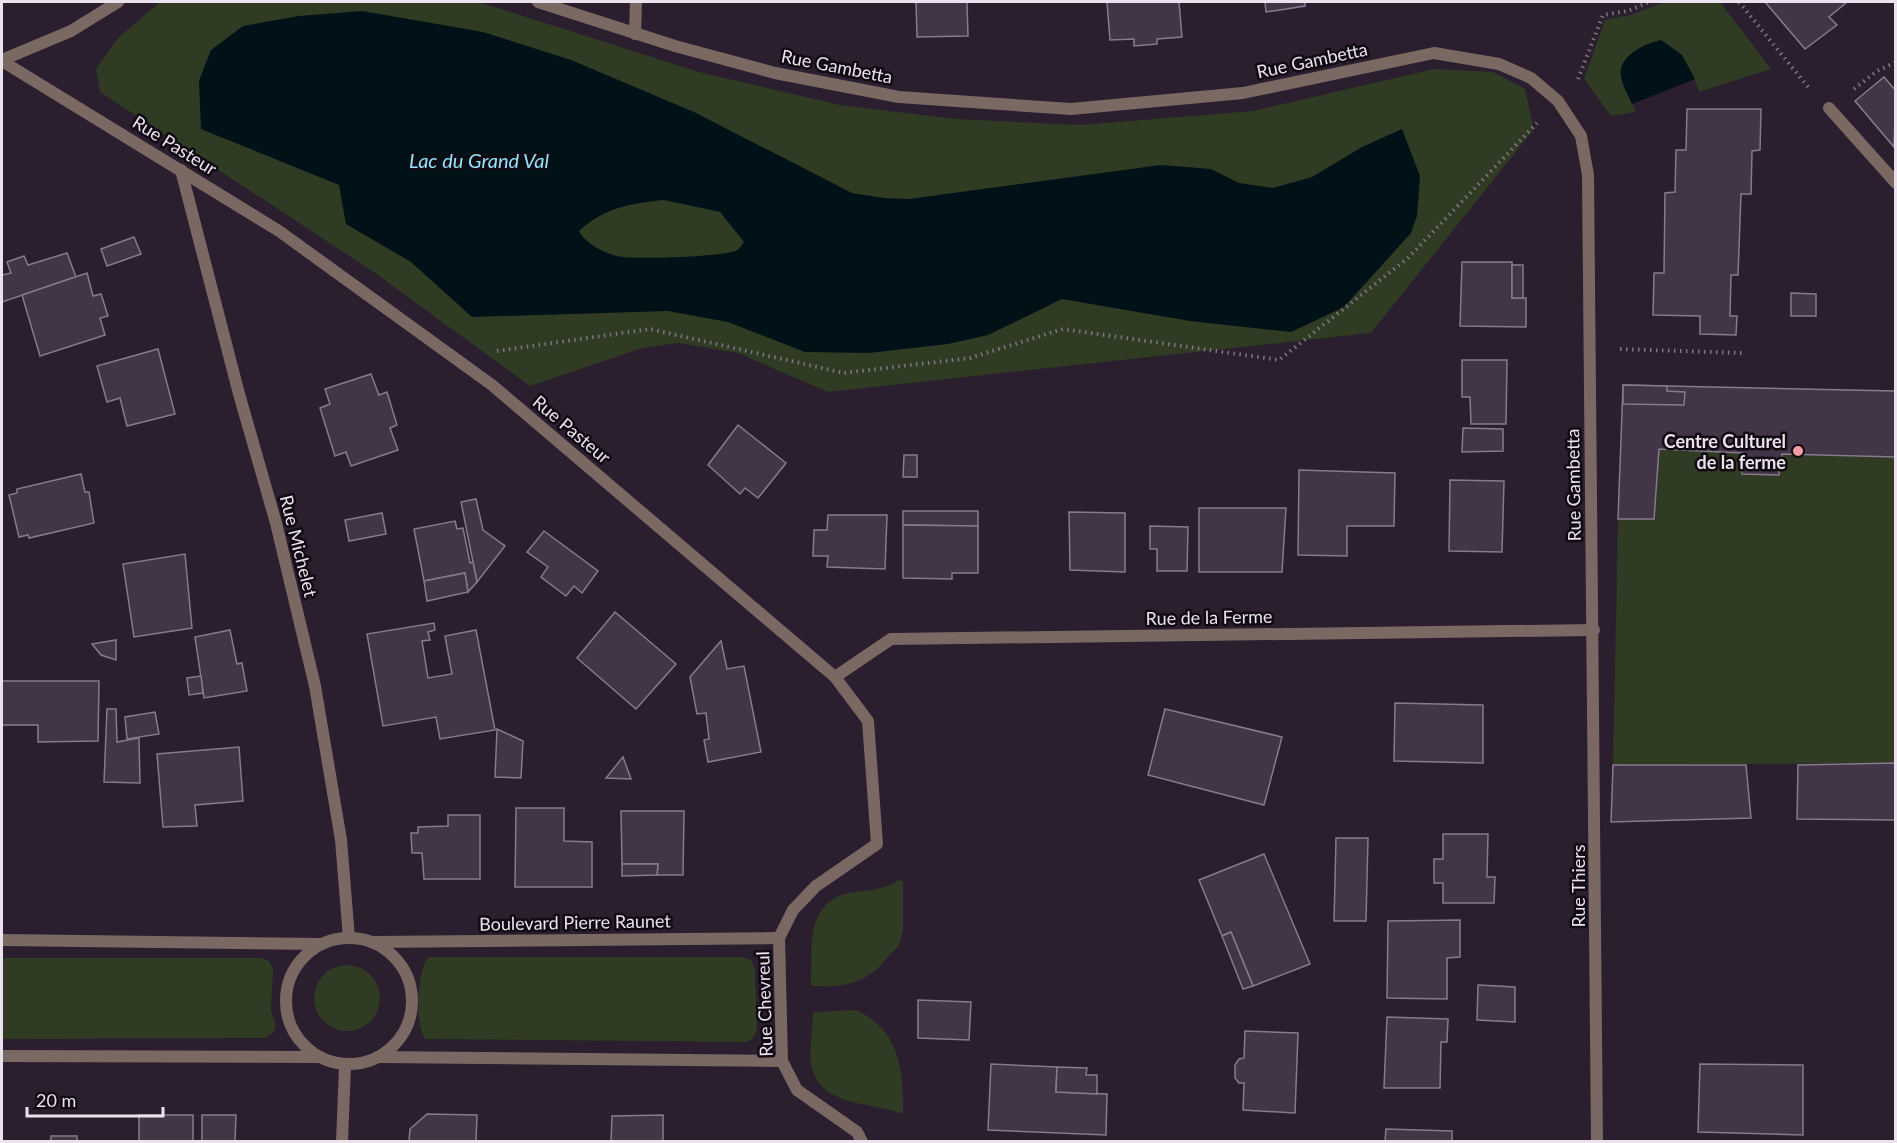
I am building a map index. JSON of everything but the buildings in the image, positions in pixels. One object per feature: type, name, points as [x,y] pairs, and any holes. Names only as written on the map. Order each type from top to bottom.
[{"type":"street","points":[[2,60],[71,31],[118,2]]},
{"type":"street","name":"Rue Gambetta","points":[[538,2],[635,34],[775,73],[899,97],[1071,109],[1243,93],[1434,53],[1499,64],[1531,78],[1558,101],[1581,136],[1588,175],[1594,630]]},
{"type":"street","points":[[635,34],[636,2]]},
{"type":"street","name":"Rue Pasteur","points":[[2,60],[279,231],[492,385],[836,677],[868,721],[877,844],[816,886],[793,910],[779,938]]},
{"type":"street","points":[[1829,108],[1896,183]]},
{"type":"street","name":"Rue Michelet","points":[[181,170],[239,394],[276,523],[315,686],[341,840],[349,938]]},
{"type":"street","name":"Rue de la Ferme","points":[[836,677],[891,639],[1594,630]]},
{"type":"street","name":"Rue Thiers","points":[[1594,630],[1597,1142]]},
{"type":"street","name":"Boulevard Pierre Raunet","points":[[2,940],[320,944],[349,938],[372,942],[779,938]]},
{"type":"street","name":"Rue Chevreul","points":[[779,938],[782,1061],[797,1090],[857,1132],[862,1142]]},
{"type":"street","name":"Boulevard Pierre Raunet","points":[[2,1056],[319,1057],[345,1065],[362,1063],[378,1057],[395,1045],[406,1028],[411,997],[411,987],[403,968],[390,952],[372,942]]},
{"type":"street","name":"Boulevard Pierre Raunet","points":[[319,1057],[303,1046],[292,1029],[286,1011],[286,991],[292,972],[304,956],[320,944]]},
{"type":"street","name":"Boulevard Pierre Raunet","points":[[378,1057],[782,1061]]},
{"type":"street","points":[[342,1142],[345,1065]]},
{"type":"path","points":[[455,358],[650,329],[844,373],[970,358],[1063,329],[1279,360],[1408,258],[1558,101],[1574,89],[1604,15],[1628,11],[1649,2]]},
{"type":"path","points":[[1738,2],[1820,102],[1829,108],[1877,71],[1896,62]]},
{"type":"path","points":[[1589,351],[1634,349],[1743,353]]},
{"type":"green space","points":[[160,2],[479,2],[699,72],[840,105],[956,119],[1081,125],[1253,111],[1434,69],[1493,72],[1525,89],[1534,129],[1371,333],[828,392],[738,353],[678,343],[642,348],[530,386],[375,273],[100,92],[96,69],[118,38]]},
{"type":"green space","points":[[1665,2],[1720,2],[1771,69],[1699,92],[1685,62],[1661,40],[1621,78],[1636,112],[1611,116],[1584,79],[1605,20],[1630,15]]},
{"type":"green space","points":[[1659,449],[1743,453],[1743,474],[1779,475],[1782,454],[1895,457],[1895,763],[1613,765],[1618,519],[1654,519]]},
{"type":"green space","points":[[899,880],[903,881],[903,930],[899,946],[865,978],[850,984],[811,986],[814,927],[826,905],[838,897],[883,887]]},
{"type":"green space","points":[[429,957],[742,957],[751,960],[755,969],[757,1030],[753,1038],[746,1042],[426,1039],[420,1024],[418,998],[422,972]]},
{"type":"green space","points":[[2,958],[262,958],[269,961],[273,969],[271,1011],[276,1026],[274,1032],[265,1038],[2,1039]]},
{"type":"green space","points":[[340,965],[354,965],[366,970],[375,979],[380,998],[378,1011],[371,1022],[354,1031],[340,1031],[328,1026],[319,1017],[314,1005],[314,991],[319,979],[328,970]]},
{"type":"green space","points":[[856,1010],[871,1018],[882,1029],[896,1053],[902,1082],[903,1114],[835,1096],[816,1078],[811,1064],[813,1012]]},
{"type":"water","name":"Lac du Grand Val","points":[[362,11],[483,32],[571,60],[694,112],[852,193],[884,198],[909,199],[1161,165],[1211,169],[1239,183],[1273,188],[1312,177],[1362,147],[1402,129],[1420,176],[1417,216],[1411,233],[1344,307],[1291,332],[1190,321],[1062,299],[988,335],[948,344],[869,353],[805,352],[728,322],[668,311],[472,317],[411,262],[346,224],[339,185],[201,129],[199,81],[211,50],[243,26],[299,16]],"holes":[[[664,200],[720,212],[744,242],[740,248],[726,253],[658,258],[617,256],[590,243],[579,231],[608,212],[652,201]]]},
{"type":"water","points":[[1661,40],[1682,55],[1695,79],[1632,104],[1622,79],[1623,63],[1640,48]]},
{"type":"place","name":"Centre Culturel de la ferme","points":[[1798,451]]}]
